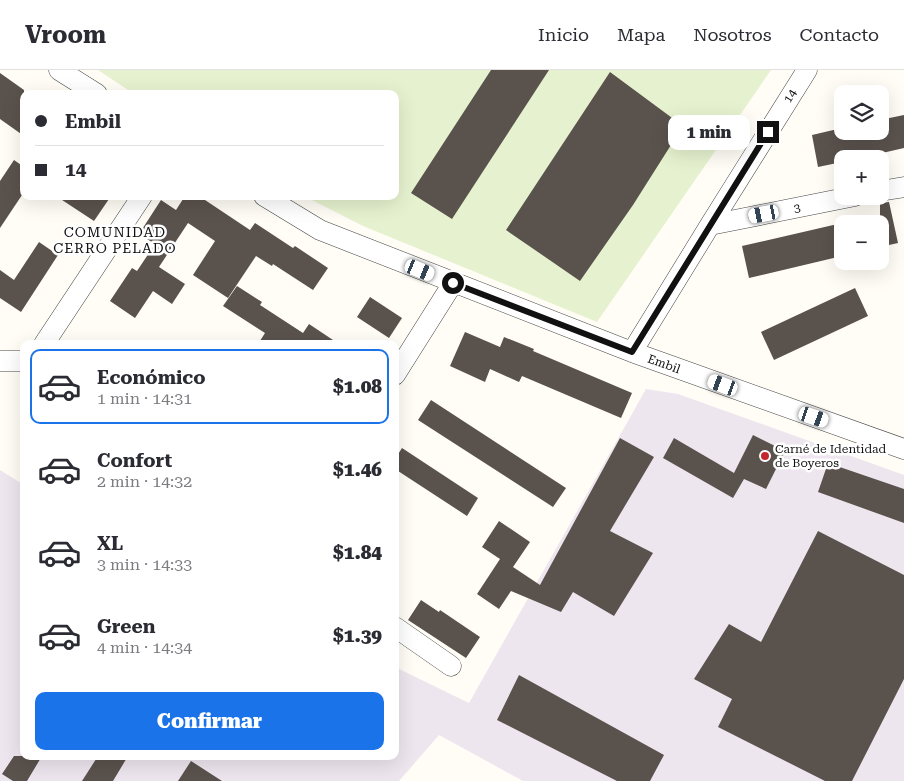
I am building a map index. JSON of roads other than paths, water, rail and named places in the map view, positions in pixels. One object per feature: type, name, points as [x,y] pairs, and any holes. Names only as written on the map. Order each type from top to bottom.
[{"type":"street","points":[[59,70],[91,90]]},
{"type":"street","name":"14","points":[[632,352],[807,70]]},
{"type":"street","points":[[889,190],[904,187]]},
{"type":"street","points":[[47,340],[139,200]]},
{"type":"street","name":"Embil","points":[[271,200],[320,230],[453,283],[632,352],[904,449]]},
{"type":"street","name":"3","points":[[710,224],[834,200]]},
{"type":"street","points":[[399,369],[453,283]]},
{"type":"street","points":[[0,361],[20,361]]},
{"type":"street","points":[[399,631],[451,666]]},
{"type":"place","name":"Carné de Identidad de Boyeros","points":[[765,456]]},
{"type":"district","name":"COMUNIDAD CERRO PELADO","points":[[115,240]]}]
